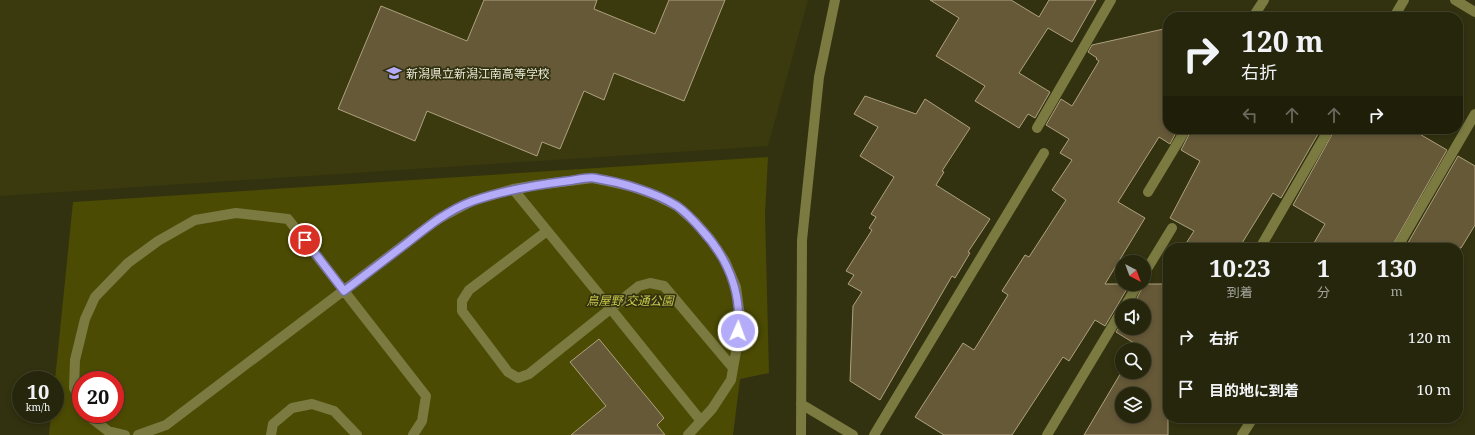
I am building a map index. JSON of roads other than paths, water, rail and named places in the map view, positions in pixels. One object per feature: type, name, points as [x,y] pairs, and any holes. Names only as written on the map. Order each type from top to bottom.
[{"type":"street","points":[[801,435],[802,240],[819,77],[835,0]]},
{"type":"street","points":[[1037,128],[1112,0]]},
{"type":"street","points":[[1256,12],[1264,0]]},
{"type":"street","points":[[1397,12],[1404,0]]},
{"type":"street","points":[[1455,0],[1475,12]]},
{"type":"street","points":[[1400,243],[1475,114]]},
{"type":"street","points":[[1148,192],[1183,134]]},
{"type":"street","points":[[1263,243],[1326,134]]},
{"type":"street","points":[[874,435],[1044,153]]},
{"type":"street","points":[[138,435],[166,425],[438,219],[472,201],[513,189],[538,184],[593,178],[630,186],[655,195],[677,206],[696,223],[710,239],[725,261],[736,288],[740,316],[737,346],[730,380],[712,409],[688,435]]},
{"type":"street","points":[[513,189],[701,421]]},
{"type":"street","points":[[75,371],[75,360],[85,319],[95,297],[128,263],[158,241],[195,220],[236,213],[288,219],[426,396],[422,421],[413,435]]},
{"type":"street","points":[[1151,262],[1172,228]]},
{"type":"street","points":[[547,231],[469,290],[462,301],[462,311],[508,372],[518,378],[529,374],[639,286],[650,283],[664,286],[733,368]]},
{"type":"street","points":[[1047,435],[1115,322]]},
{"type":"street","points":[[271,435],[274,424],[292,408],[312,404],[334,411],[357,435]]},
{"type":"street","points":[[801,404],[853,435]]},
{"type":"street","points":[[98,423],[108,431],[125,435]]},
{"type":"street","points":[[1242,435],[1250,423]]},
{"type":"place","name":"新潟県立新潟江南高等学校","points":[[394,73]]},
{"type":"park label","name":"鳥屋野 交通公園","points":[[630,300]]}]
